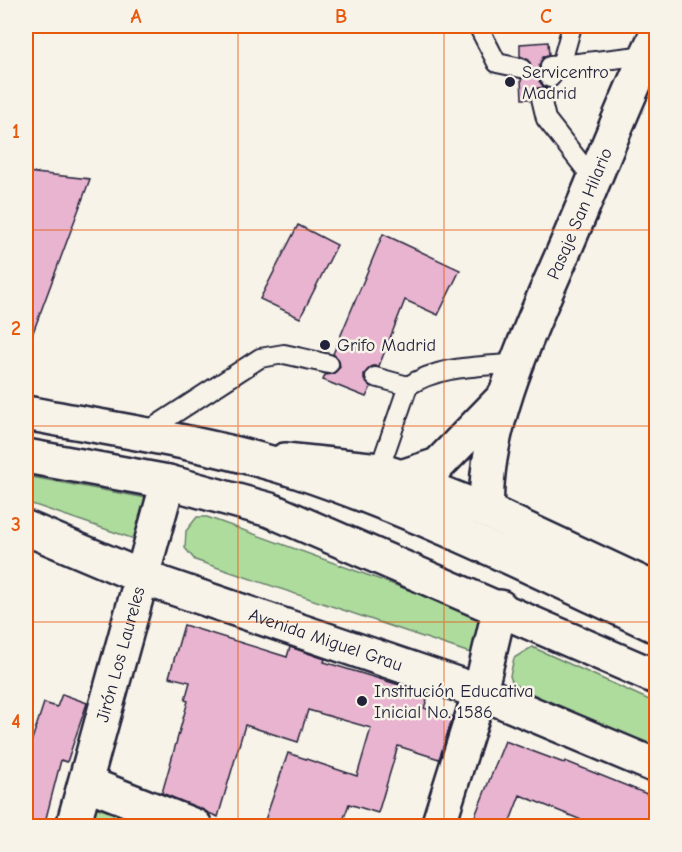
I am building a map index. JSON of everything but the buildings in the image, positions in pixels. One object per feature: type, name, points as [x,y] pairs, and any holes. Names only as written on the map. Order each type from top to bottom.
[{"type":"main road","name":"Pasaje San Hilario","points":[[487,511],[485,488],[507,394],[594,180],[652,46]]},
{"type":"main road","name":"Pasaje San Hilario","points":[[387,482],[438,465],[507,394]]},
{"type":"main road","points":[[26,413],[387,482],[487,511],[657,590]]},
{"type":"main road","points":[[26,456],[168,482],[270,510],[500,607],[657,677]]},
{"type":"main road","name":"Jirón Los Laureles","points":[[73,826],[144,578],[168,482]]},
{"type":"main road","points":[[387,482],[657,626]]},
{"type":"main road","name":"Avenida Miguel Grau","points":[[26,528],[144,578],[480,692],[657,766]]},
{"type":"main road","points":[[438,826],[480,692],[500,607]]},
{"type":"main road","points":[[86,783],[195,826]]},
{"type":"lane","points":[[478,26],[497,63],[520,69]]},
{"type":"lane","points":[[572,26],[553,70],[652,46]]},
{"type":"lane","points":[[541,98],[546,119],[594,180]]},
{"type":"lane","points":[[142,435],[261,358],[284,354],[329,364]]},
{"type":"lane","points":[[387,482],[408,386],[425,375],[444,371],[519,363]]},
{"type":"lane","points":[[375,377],[408,386]]},
{"type":"green space","points":[[26,476],[152,499],[146,543],[26,502]]},
{"type":"green space","points":[[197,517],[207,517],[486,618],[473,654],[195,560],[185,548],[186,531]]},
{"type":"green space","points":[[532,647],[656,703],[656,756],[513,684],[510,676],[514,658]]},
{"type":"green space","points":[[95,807],[155,826],[77,826]]},
{"type":"place","name":"Servicentro Madrid","points":[[510,82]]},
{"type":"place","name":"Grifo Madrid","points":[[325,345]]},
{"type":"place","name":"Institución Educativa Inicial No. 1586","points":[[362,701]]}]
